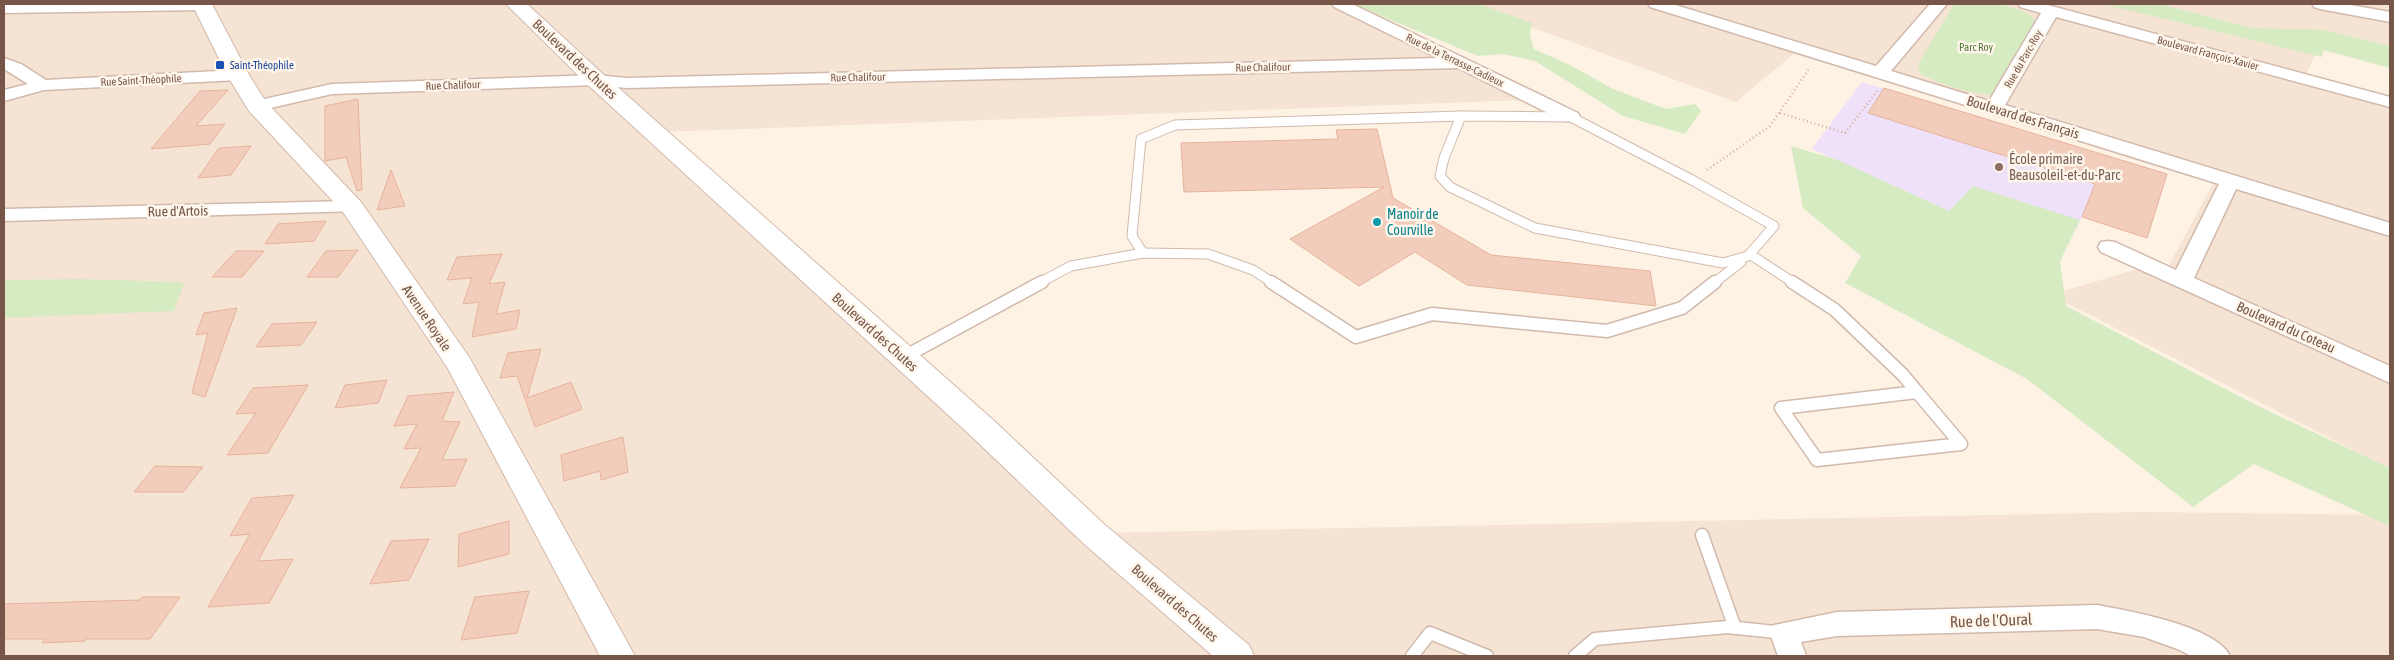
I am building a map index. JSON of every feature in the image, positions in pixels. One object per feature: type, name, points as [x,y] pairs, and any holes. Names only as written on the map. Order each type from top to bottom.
[{"type":"street","points":[[4,8],[203,4]]},
{"type":"street","name":"Avenue Royale","points":[[203,4],[238,75],[257,106],[352,208],[459,364],[618,656]]},
{"type":"street","name":"Boulevard des Chutes","points":[[516,4],[596,80],[904,358],[1094,534],[1237,656]]},
{"type":"street","name":"Rue de la Terrasse-Cadieux","points":[[1340,4],[1571,117]]},
{"type":"street","name":"Boulevard des Français","points":[[1656,4],[2390,230]]},
{"type":"street","points":[[1885,74],[1939,4]]},
{"type":"street","name":"Boulevard François-Xavier","points":[[2026,4],[2390,102]]},
{"type":"street","points":[[2326,4],[2390,17]]},
{"type":"street","name":"Rue du Parc-Roy","points":[[1994,108],[2051,11]]},
{"type":"street","points":[[4,63],[13,65],[32,81],[43,85]]},
{"type":"street","name":"Rue Chalifour","points":[[257,106],[332,89],[596,80],[628,82],[1461,63]]},
{"type":"street","name":"Rue Saint-Théophile","points":[[4,96],[43,85],[238,75]]},
{"type":"street","points":[[2182,280],[2230,182]]},
{"type":"street","name":"Rue d'Artois","points":[[4,215],[352,208]]},
{"type":"street","name":"Boulevard du Coteau","points":[[2108,248],[2390,375]]},
{"type":"street","name":"Rue de l'Oural","points":[[1788,645],[1837,624],[2097,617],[2145,625],[2190,641],[2216,656]]},
{"type":"lane","points":[[1461,116],[1444,158],[1440,176],[1450,186],[1508,217],[1535,228],[1705,262],[1723,264],[1746,258],[1835,310],[1903,375],[1918,392],[1961,444],[1817,460],[1781,408],[1918,392]]},
{"type":"lane","points":[[904,358],[1071,266],[1143,253],[1208,254],[1253,270],[1356,337],[1432,314],[1607,332],[1682,308],[1746,258],[1774,226],[1692,180],[1571,117],[1461,116],[1175,125],[1141,139],[1132,236],[1143,253]]},
{"type":"lane","points":[[1702,535],[1735,628]]},
{"type":"lane","points":[[1575,656],[1595,639],[1735,628],[1788,645]]},
{"type":"lane","points":[[1412,656],[1430,633],[1487,656]]},
{"type":"path","points":[[1692,180],[1770,126],[1780,114],[1819,54]]},
{"type":"path","points":[[1780,114],[1845,133],[1885,74]]},
{"type":"shaded area","points":[[4,4],[1345,4],[1524,100],[660,132],[1102,533],[2143,512],[2390,515],[2390,656],[4,656]]},
{"type":"shaded area","points":[[1468,4],[2390,4],[2390,63],[2318,48],[2304,79],[2390,103],[2390,469],[2051,295],[2134,270],[2167,269],[2218,175],[1803,46],[1736,102]]},
{"type":"shaded area","name":"École primaire Beausoleil-et-du-Parc","points":[[1862,82],[2167,174],[2147,238],[2082,217],[2060,261],[1812,149]]},
{"type":"green space","points":[[1352,4],[1479,4],[1532,23],[1530,35],[1534,49],[1570,65],[1613,89],[1666,109],[1695,104],[1701,111],[1685,134],[1623,116],[1535,61],[1503,54],[1478,56]]},
{"type":"green space","name":"Parc Roy","points":[[1954,4],[2009,6],[2028,14],[2036,21],[2001,86],[1992,95],[1955,88],[1920,73],[1918,64]]},
{"type":"green space","points":[[2103,4],[2160,4],[2252,28],[2324,30],[2390,46],[2390,68],[2323,50],[2322,57]]},
{"type":"green space","points":[[1791,146],[1838,160],[1949,211],[1973,186],[2080,220],[2060,261],[2066,306],[2260,407],[2390,468],[2390,526],[2254,464],[2193,507],[2027,379],[1845,283],[1861,256],[1803,208]]},
{"type":"green space","points":[[79,279],[184,283],[174,311],[4,318],[4,280]]},
{"type":"building","points":[[1884,88],[2167,174],[2147,238],[2082,217],[2095,184],[1868,113]]},
{"type":"building","points":[[228,90],[196,126],[225,124],[210,144],[151,149],[200,91]]},
{"type":"building","points":[[358,99],[362,190],[357,191],[346,157],[325,161],[325,106]]},
{"type":"building","name":"Manoir de Courville","points":[[1377,129],[1393,198],[1491,255],[1650,271],[1656,306],[1467,285],[1415,252],[1359,286],[1290,239],[1384,187],[1184,192],[1181,143],[1338,139],[1336,130]]},
{"type":"building","points":[[251,146],[231,175],[198,178],[219,148]]},
{"type":"building","points":[[391,170],[405,206],[377,210]]},
{"type":"building","points":[[326,221],[314,241],[265,244],[278,224]]},
{"type":"building","points":[[358,250],[338,277],[307,277],[326,251]]},
{"type":"building","points":[[236,251],[264,251],[242,277],[212,277]]},
{"type":"building","points":[[502,254],[489,284],[505,282],[496,314],[520,310],[516,329],[472,337],[479,302],[463,304],[472,278],[447,280],[457,257]]},
{"type":"building","points":[[237,308],[205,397],[192,393],[208,333],[196,335],[204,313]]},
{"type":"building","points":[[317,322],[301,345],[256,347],[272,324]]},
{"type":"building","points":[[541,349],[527,398],[571,382],[582,409],[535,427],[517,376],[500,378],[508,353]]},
{"type":"building","points":[[387,380],[378,403],[335,408],[345,385]]},
{"type":"building","points":[[308,385],[268,453],[227,455],[256,413],[236,414],[253,388]]},
{"type":"building","points":[[454,392],[442,421],[460,422],[442,460],[467,459],[455,486],[400,488],[421,448],[404,449],[417,424],[394,426],[408,396]]},
{"type":"building","points":[[623,437],[628,472],[601,480],[600,471],[564,481],[561,455]]},
{"type":"building","points":[[155,466],[203,467],[183,492],[134,492]]},
{"type":"building","points":[[294,495],[258,561],[293,559],[269,603],[208,607],[250,534],[230,536],[252,498]]},
{"type":"building","points":[[509,521],[509,554],[458,567],[459,534]]},
{"type":"building","points":[[429,539],[409,580],[370,584],[391,541]]},
{"type":"building","points":[[529,591],[517,633],[461,640],[475,597]]},
{"type":"building","points":[[142,597],[180,597],[150,639],[86,639],[85,641],[42,643],[45,639],[4,639],[4,604],[140,600]]},
{"type":"place","name":"Saint-Théophile","points":[[220,65]]},
{"type":"place","name":"École primaire Beausoleil-et-du-Parc","points":[[1999,167]]},
{"type":"place","name":"Manoir de Courville","points":[[1377,222]]}]
